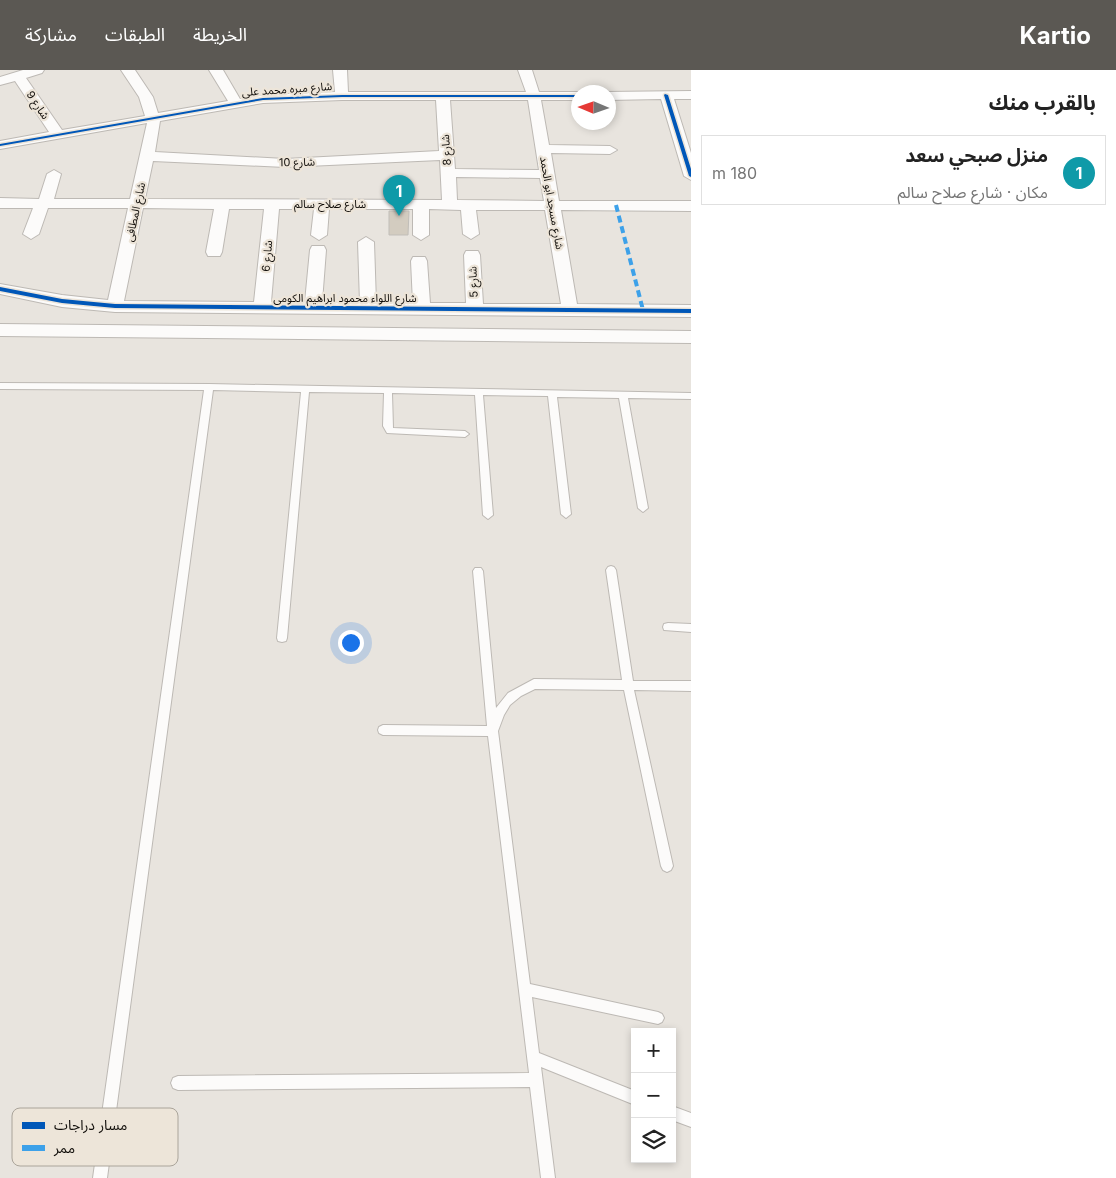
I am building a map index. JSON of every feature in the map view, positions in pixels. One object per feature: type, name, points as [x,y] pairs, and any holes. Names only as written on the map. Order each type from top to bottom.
[{"type":"street","points":[[0,82],[37,70]]},
{"type":"street","points":[[128,70],[146,97],[154,117]]},
{"type":"street","points":[[216,70],[236,103]]},
{"type":"street","points":[[340,70],[342,96]]},
{"type":"street","name":"شارع مسجد ابو الحمد","points":[[525,70],[534,97],[570,310]]},
{"type":"street","name":"شارع 9","points":[[18,76],[58,135]]},
{"type":"street","points":[[616,96],[691,95]]},
{"type":"street","name":"شارع مبره محمد على","points":[[0,145],[236,103],[342,96],[571,96]]},
{"type":"street","name":"شارع 8","points":[[443,96],[450,204]]},
{"type":"street","points":[[666,96],[691,176]]},
{"type":"street","name":"شارع المطافى","points":[[115,306],[148,156],[154,117]]},
{"type":"street","points":[[543,149],[610,150]]},
{"type":"street","name":"شارع 10","points":[[148,156],[285,163],[354,158],[447,155]]},
{"type":"street","points":[[448,173],[547,174]]},
{"type":"street","points":[[31,234],[54,174]]},
{"type":"street","name":"شارع صلاح سالم","points":[[0,203],[691,206]]},
{"type":"street","points":[[214,252],[222,204]]},
{"type":"street","name":"شارع 6","points":[[262,307],[272,204]]},
{"type":"street","points":[[313,308],[322,204]]},
{"type":"street","points":[[421,204],[421,235]]},
{"type":"street","points":[[468,204],[471,234]]},
{"type":"street","points":[[366,242],[368,308]]},
{"type":"street","name":"شارع 5","points":[[472,256],[475,309]]},
{"type":"street","points":[[419,260],[422,308]]},
{"type":"street","name":"شارع اللواء محمود ابراهيم الكومى","points":[[0,289],[62,301],[115,306],[691,311]]},
{"type":"street","points":[[0,330],[691,337]]},
{"type":"lane","points":[[0,386],[209,387],[691,396]]},
{"type":"lane","points":[[110,1108],[209,387]]},
{"type":"lane","points":[[282,638],[305,389]]},
{"type":"lane","points":[[388,390],[387,426],[390,430],[465,434]]},
{"type":"lane","points":[[480,392],[488,515]]},
{"type":"lane","points":[[552,394],[566,514]]},
{"type":"lane","points":[[623,395],[643,508]]},
{"type":"lane","points":[[611,570],[628,684],[667,866]]},
{"type":"lane","points":[[478,571],[493,731],[548,1178]]},
{"type":"lane","points":[[668,627],[691,628]]},
{"type":"lane","points":[[493,731],[499,710],[513,693],[534,684],[691,686]]},
{"type":"lane","points":[[383,730],[493,731]]},
{"type":"lane","points":[[525,989],[658,1018]]},
{"type":"lane","points":[[534,1057],[631,1096]]},
{"type":"lane","points":[[178,1083],[536,1080]]},
{"type":"lane","points":[[676,1114],[691,1120]]},
{"type":"building","points":[[389,211],[409,211],[408,235],[389,235]]},
{"type":"marked path","points":[[616,205],[643,310]]},
{"type":"cycle path","points":[[666,95],[691,176]]},
{"type":"cycle path","points":[[0,145],[263,99],[342,96],[571,96]]},
{"type":"cycle path","points":[[0,289],[62,301],[115,306],[691,311]]},
{"type":"place","name":"منزل صبحي سعد","points":[[399,216]]}]
